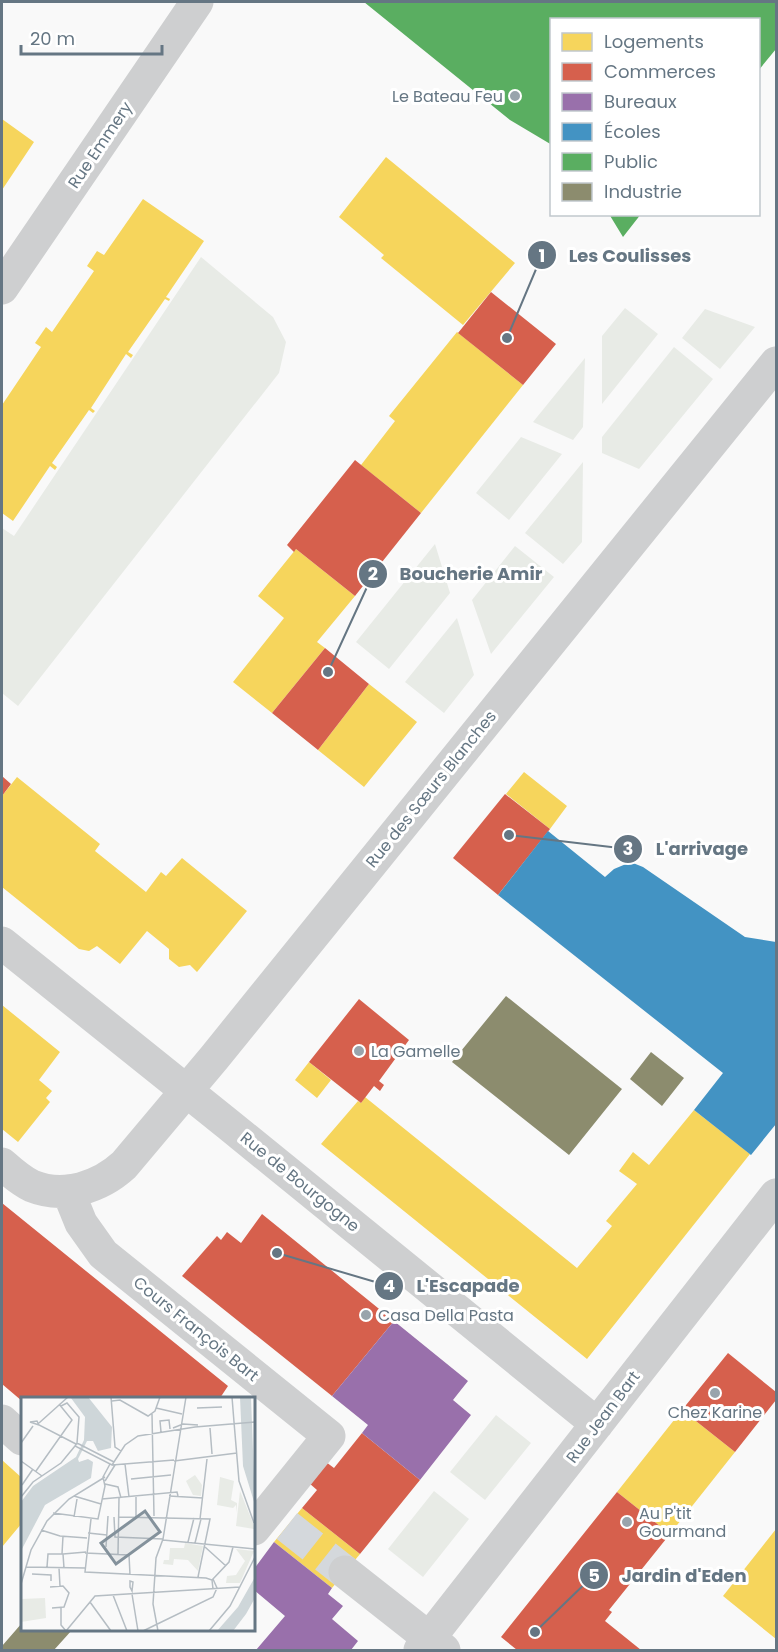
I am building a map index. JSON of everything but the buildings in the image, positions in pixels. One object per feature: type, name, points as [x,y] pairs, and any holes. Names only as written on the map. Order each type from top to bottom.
[{"type":"street","name":"Rue Emmery","points":[[2,288],[197,2]]},
{"type":"street","name":"Rue des Sœurs Blanches","points":[[68,1191],[89,1187],[112,1176],[124,1165],[187,1091],[777,363]]},
{"type":"street","name":"Rue de Bourgogne","points":[[2,943],[597,1424]]},
{"type":"street","points":[[2,1164],[32,1185],[55,1191],[68,1191]]},
{"type":"street","name":"Cours François Bart","points":[[68,1191],[81,1223],[103,1254],[328,1436],[270,1522]]},
{"type":"street","name":"Rue Jean Bart","points":[[431,1647],[597,1424],[777,1196]]},
{"type":"street","points":[[2,1421],[21,1437]]},
{"type":"street","points":[[345,1572],[431,1647]]},
{"type":"shaded area","points":[[201,257],[273,317],[286,342],[279,373],[18,706],[2,693],[2,528],[14,536]]},
{"type":"shaded area","points":[[625,308],[658,334],[602,404],[602,336]]},
{"type":"shaded area","points":[[705,309],[755,327],[720,369],[682,338]]},
{"type":"shaded area","points":[[674,347],[713,379],[639,469],[602,453],[602,437]]},
{"type":"shaded area","points":[[585,358],[583,427],[573,440],[533,422]]},
{"type":"shaded area","points":[[521,437],[562,454],[509,520],[476,493]]},
{"type":"shaded area","points":[[583,462],[582,542],[563,564],[525,533]]},
{"type":"shaded area","points":[[435,544],[450,593],[389,669],[356,642]]},
{"type":"shaded area","points":[[515,546],[554,577],[491,654],[472,600]]},
{"type":"shaded area","points":[[457,618],[474,675],[444,713],[405,682]]},
{"type":"shaded area","points":[[496,1415],[531,1443],[485,1500],[450,1472]]},
{"type":"shaded area","points":[[434,1491],[469,1519],[423,1577],[388,1549]]},
{"type":"tunnel","points":[[287,1526],[345,1572]]},
{"type":"place","name":"Le Bateau Feu","points":[[515,96]]},
{"type":"place","name":"Les Coulisses","points":[[507,338]]},
{"type":"place","name":"Boucherie Amir","points":[[328,672]]},
{"type":"place","name":"L'arrivage","points":[[509,835]]},
{"type":"place","name":"La Gamelle","points":[[359,1051]]},
{"type":"place","name":"L'Escapade","points":[[277,1253]]},
{"type":"place","name":"Casa Della Pasta","points":[[366,1315]]},
{"type":"place","name":"Chez Karine","points":[[715,1393]]},
{"type":"place","name":"Au P'tit Gourmand","points":[[627,1522]]},
{"type":"place","name":"Jardin d'Eden","points":[[535,1632]]}]
